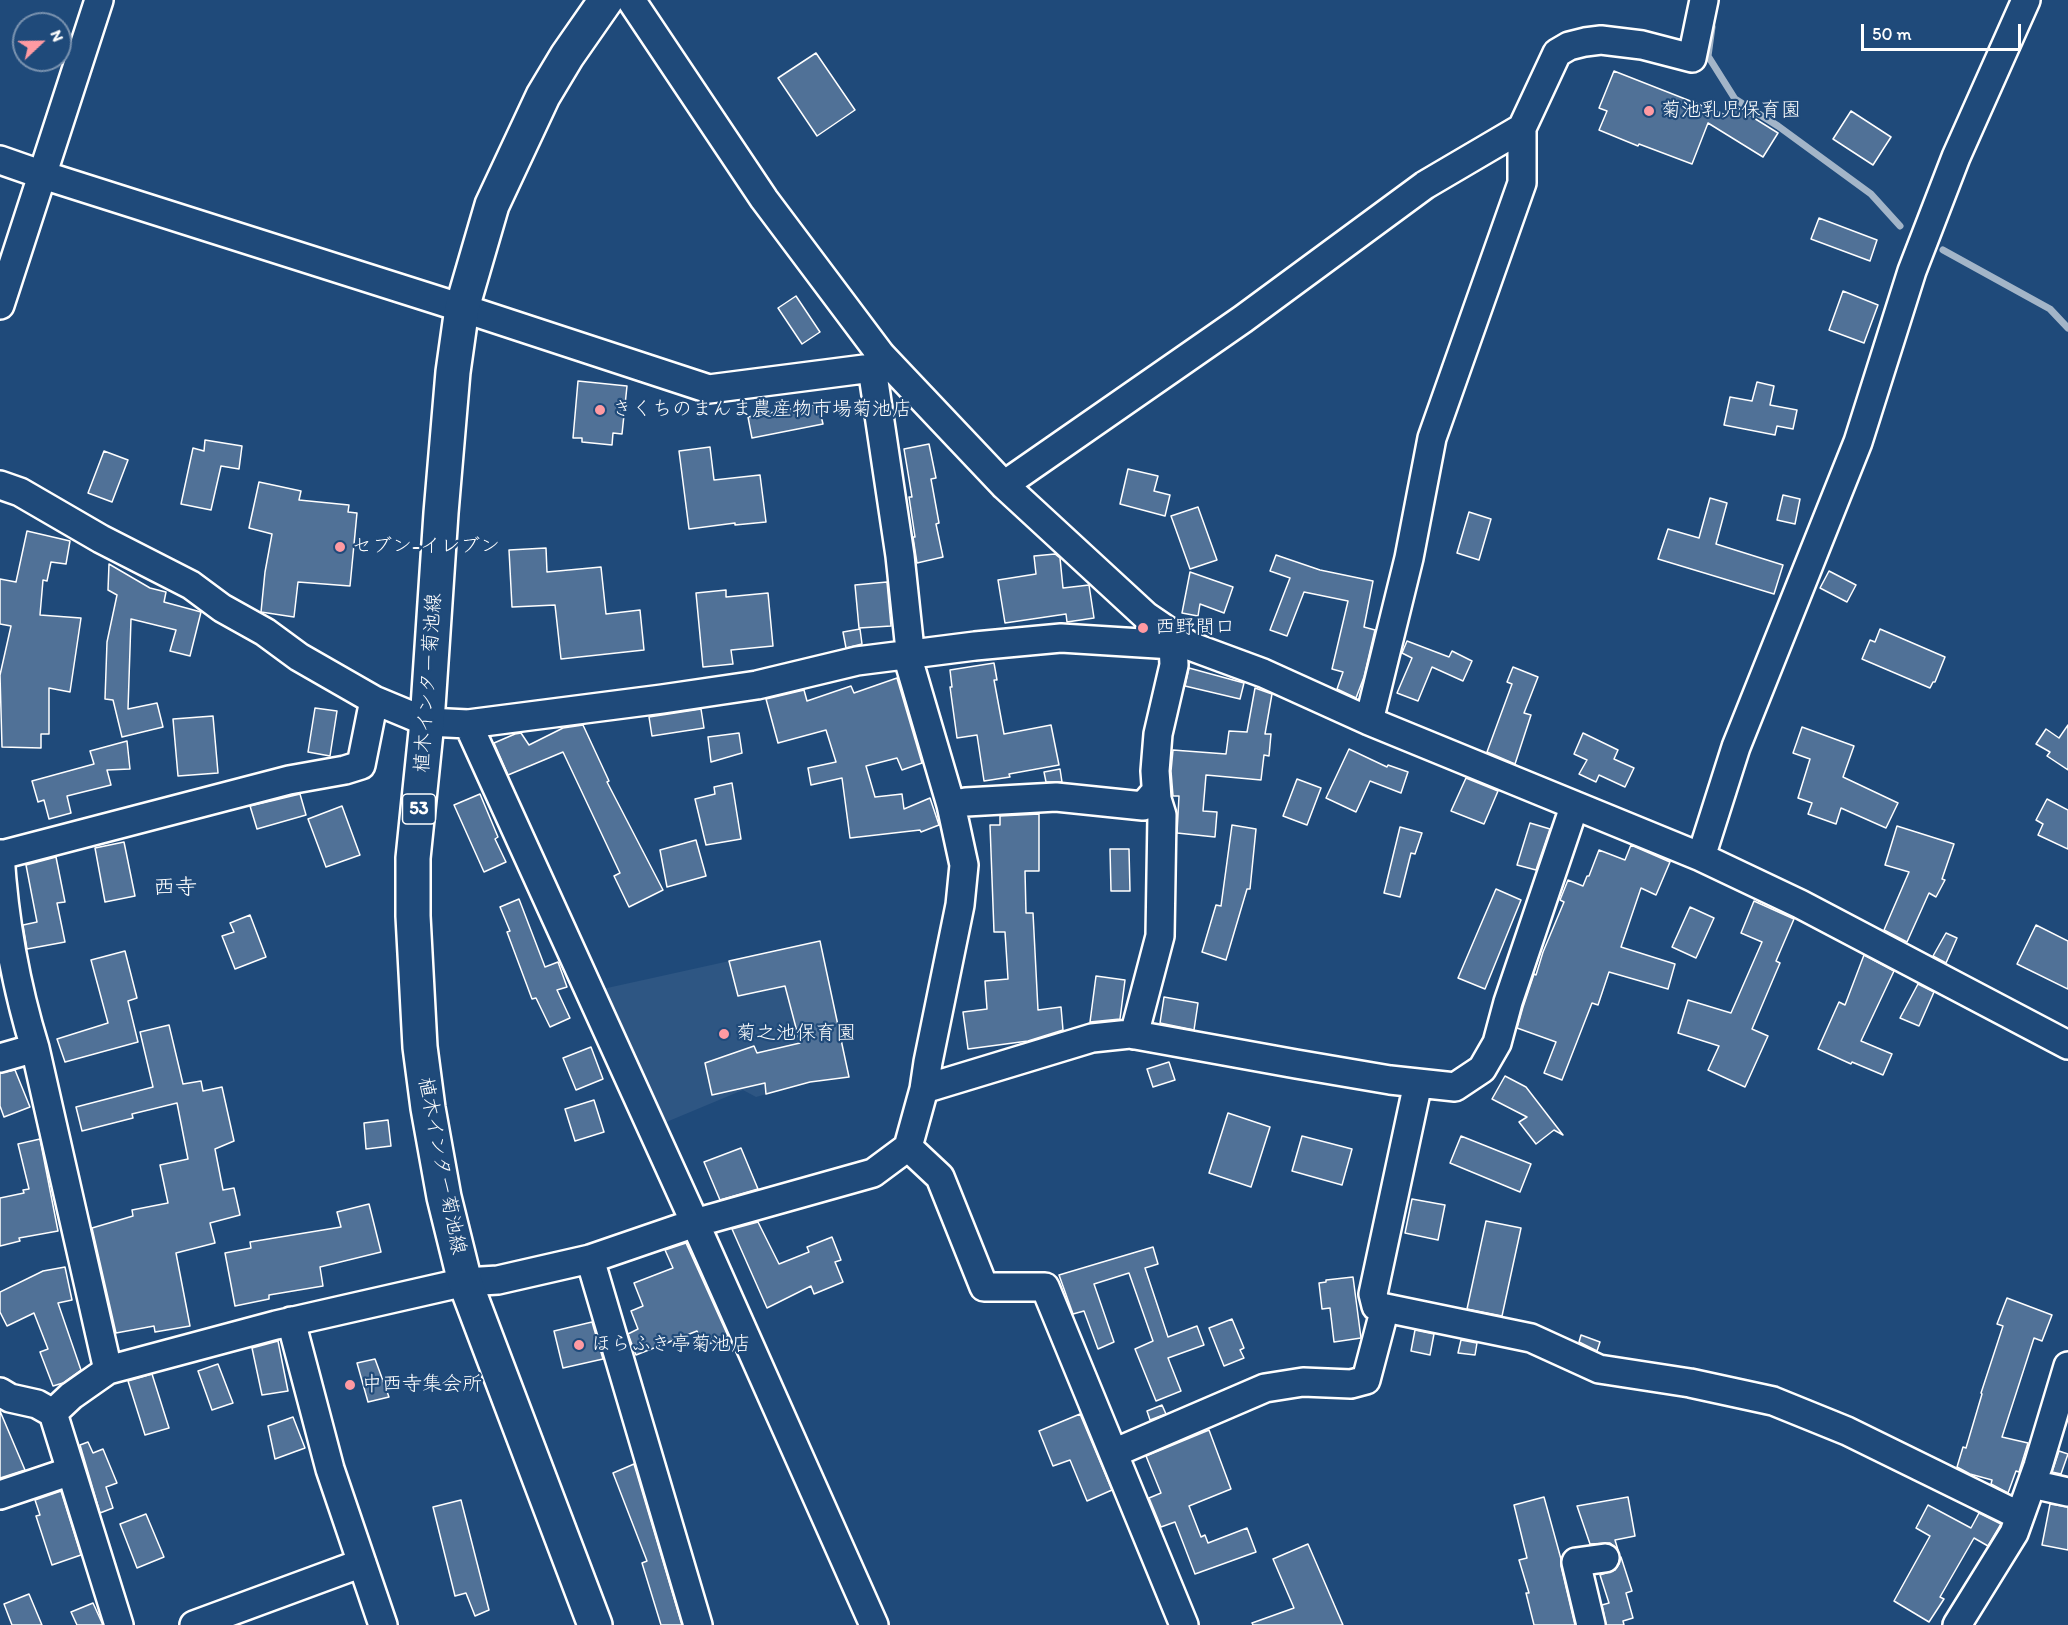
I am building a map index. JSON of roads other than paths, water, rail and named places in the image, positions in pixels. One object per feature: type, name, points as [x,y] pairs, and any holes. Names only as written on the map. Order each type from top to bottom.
[{"type":"main road","name":"植木インター菊池線","points":[[595,1625],[465,1282],[444,1197],[428,1108],[420,1047],[413,916],[414,858],[428,722],[441,513],[453,372],[462,308],[492,205],[538,106],[567,56],[606,0]]},
{"type":"street","points":[[0,305],[99,0]]},
{"type":"street","points":[[631,0],[876,361],[1004,485],[1146,616],[1181,645]]},
{"type":"street","points":[[1369,721],[1408,558],[1432,438],[1522,183],[1522,128],[1557,53],[1569,45],[1601,40],[1642,45],[1692,58],[1704,0]]},
{"type":"street","points":[[1701,857],[1736,747],[1858,442],[1912,271],[1956,157],[2026,0]]},
{"type":"street","points":[[1004,485],[1243,318],[1425,185],[1522,128]]},
{"type":"street","points":[[0,160],[709,389],[876,361]]},
{"type":"street","points":[[52,1413],[71,1395],[108,1370],[291,1321],[465,1282],[498,1280],[590,1258],[695,1222],[873,1173],[908,1147],[924,1089],[960,905],[964,865],[951,806],[907,655],[910,650],[876,361]]},
{"type":"street","points":[[0,485],[20,492],[101,539],[191,585],[222,608],[265,632],[299,657],[374,700],[428,722],[468,724],[757,685],[857,661],[975,646],[1061,638],[1181,645],[1263,673],[1369,721],[1574,807],[1701,857],[1800,904],[2068,1045]]},
{"type":"street","points":[[1134,1035],[1160,936],[1162,815],[1157,799],[1155,771],[1158,734],[1174,664],[1181,645]]},
{"type":"street","points":[[108,1370],[27,1020],[3,905],[0,854],[289,780],[361,765],[374,700]]},
{"type":"street","points":[[468,724],[695,1222],[874,1625]]},
{"type":"street","points":[[951,806],[966,802],[1056,796],[1143,806],[1156,791]]},
{"type":"street","points":[[924,1089],[1092,1038],[1134,1035],[1296,1064],[1455,1088],[1482,1069],[1497,1043],[1508,1002],[1574,807]]},
{"type":"street","points":[[0,1058],[35,1048]]},
{"type":"street","points":[[1418,1083],[1373,1294],[1376,1306],[1531,1338],[1599,1369],[1690,1383],[1773,1401],[1847,1431],[2012,1512],[2021,1513]]},
{"type":"street","points":[[908,1147],[940,1177],[984,1287],[1045,1287],[1184,1625]]},
{"type":"street","points":[[590,1258],[698,1625]]},
{"type":"street","points":[[1114,1453],[1265,1388],[1303,1382],[1351,1384],[1366,1380],[1385,1308]]},
{"type":"street","points":[[291,1321],[330,1469],[383,1625]]},
{"type":"street","points":[[1957,1625],[2014,1533],[2062,1408],[2068,1366]]},
{"type":"street","points":[[0,1392],[10,1398],[37,1404],[52,1413],[119,1625]]},
{"type":"street","points":[[0,1495],[71,1471]]},
{"type":"street","points":[[2032,1484],[2068,1492]]},
{"type":"street","points":[[1591,1625],[1576,1562],[1605,1558]]},
{"type":"street","points":[[194,1625],[362,1563]]},
{"type":"waterway","points":[[1712,27],[1708,56],[1735,99],[1778,126],[1871,194],[1900,226]]},
{"type":"waterway","points":[[1943,250],[2050,309],[2068,328]]},
{"type":"place","name":"菊池乳児保育園","points":[[1649,111]]},
{"type":"place","name":"きくちのまんま農産物市場菊池店","points":[[600,410]]},
{"type":"place","name":"セブン-イレブン","points":[[340,547]]},
{"type":"place","name":"西野間口","points":[[1143,628]]},
{"type":"place","name":"菊之池保育園","points":[[724,1034]]},
{"type":"place","name":"ほらふき亭菊池店","points":[[579,1345]]},
{"type":"place","name":"中西寺集会所","points":[[350,1385]]},
{"type":"district","name":"西寺","points":[[175,888]]}]
